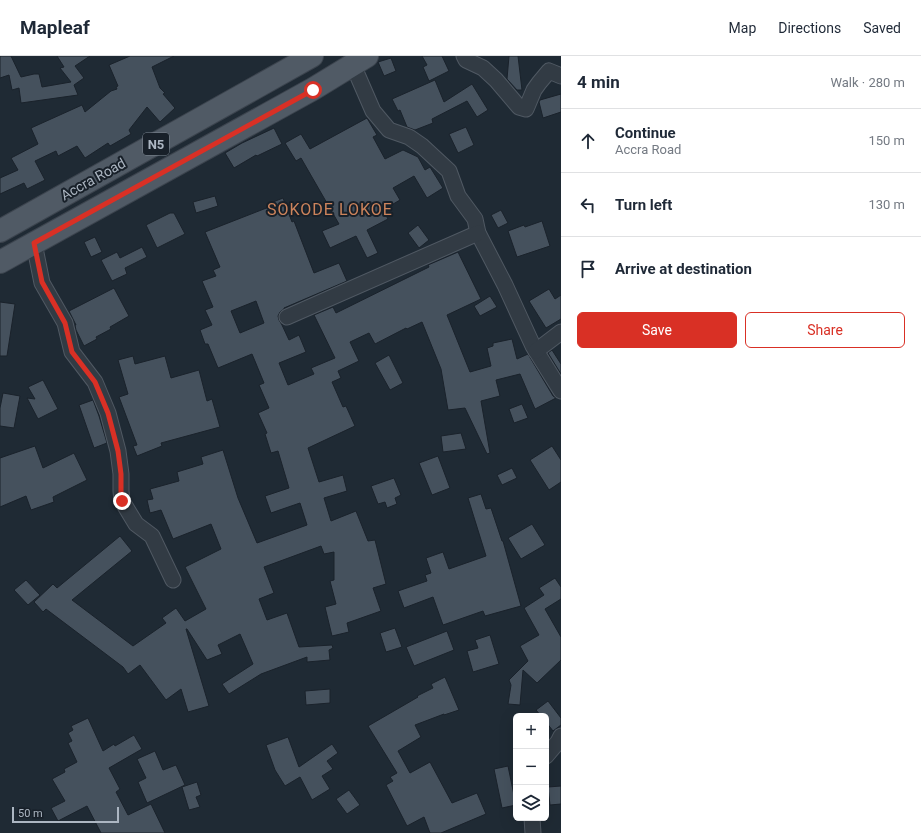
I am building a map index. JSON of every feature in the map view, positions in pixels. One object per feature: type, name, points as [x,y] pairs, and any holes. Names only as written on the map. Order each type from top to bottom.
[{"type":"main road","name":"Accra Road","points":[[0,231],[312,56]]},
{"type":"main road","name":"Accra Road","points":[[0,262],[313,90],[360,60]]},
{"type":"street","points":[[464,56],[466,60],[483,68],[496,80],[519,107],[526,109],[534,90],[549,71],[561,76]]},
{"type":"street","points":[[360,60],[373,110],[389,130],[409,137],[422,146],[449,172],[458,196],[475,220],[478,233],[505,285],[536,351],[561,391]]},
{"type":"street","points":[[287,317],[478,233]]},
{"type":"street","points":[[34,243],[42,282],[65,323],[72,352],[95,382],[108,413],[118,451],[122,501],[136,524],[152,536],[173,580]]},
{"type":"street","points":[[536,351],[561,332]]},
{"type":"street","points":[[549,752],[561,736]]},
{"type":"street","points":[[532,821],[533,833]]},
{"type":"building","points":[[0,56],[11,56],[21,77],[39,74],[42,87],[71,82],[60,68],[64,67],[57,56],[90,56],[75,66],[84,78],[74,85],[78,95],[21,103],[19,88],[12,90],[9,75],[0,78]]},
{"type":"building","points":[[130,56],[174,56],[152,67],[160,88],[165,93],[163,94],[175,108],[160,122],[147,107],[129,130],[131,134],[110,146],[108,143],[85,158],[77,146],[58,156],[56,151],[35,161],[45,180],[27,189],[24,183],[0,194],[0,178],[18,170],[11,158],[38,144],[31,128],[82,105],[85,112],[111,91],[117,89],[116,87],[118,86],[109,65]]},
{"type":"building","points":[[422,56],[442,56],[449,71],[429,81],[423,67],[427,65]]},
{"type":"building","points":[[509,56],[518,56],[522,90],[517,90],[507,79]]},
{"type":"building","points":[[391,58],[396,71],[384,76],[378,62]]},
{"type":"building","points":[[435,80],[444,102],[472,84],[488,110],[477,117],[467,101],[432,119],[433,123],[415,130],[407,127],[400,110],[398,111],[392,99]]},
{"type":"building","points":[[561,94],[561,112],[543,118],[539,102],[540,100]]},
{"type":"building","points":[[367,118],[377,135],[373,137],[385,159],[403,150],[418,157],[425,170],[430,167],[443,188],[427,198],[414,176],[393,188],[400,200],[383,210],[388,219],[367,230],[378,253],[367,258],[356,236],[330,248],[322,231],[339,224],[301,158],[296,161],[285,143],[301,134],[310,149]]},
{"type":"building","points":[[466,127],[474,145],[458,153],[449,134]]},
{"type":"building","points":[[274,128],[282,144],[257,156],[256,155],[234,168],[225,153]]},
{"type":"building","points":[[215,196],[218,206],[196,213],[193,202]]},
{"type":"building","points":[[283,198],[292,222],[294,221],[314,273],[339,263],[347,281],[284,308],[280,312],[278,316],[279,320],[289,340],[299,335],[306,352],[279,363],[288,385],[314,374],[311,368],[335,358],[314,315],[333,307],[336,313],[429,267],[428,265],[458,252],[481,299],[447,315],[470,372],[491,366],[487,348],[493,346],[493,343],[512,339],[517,359],[528,354],[553,396],[556,398],[535,409],[520,374],[496,380],[500,396],[481,401],[490,453],[487,454],[465,408],[448,410],[441,369],[422,322],[407,329],[406,328],[375,344],[369,333],[350,342],[359,361],[338,371],[341,378],[332,382],[343,407],[346,406],[355,426],[308,448],[319,482],[343,475],[347,491],[324,498],[331,521],[356,511],[368,541],[375,540],[386,584],[373,588],[381,611],[347,623],[349,632],[332,636],[325,607],[336,604],[330,581],[334,580],[334,552],[324,554],[321,546],[264,567],[274,593],[259,599],[267,620],[287,613],[299,647],[332,645],[333,648],[329,650],[330,660],[307,662],[307,657],[261,674],[229,694],[222,684],[253,664],[240,634],[218,645],[222,654],[207,660],[186,629],[209,706],[188,712],[181,689],[166,700],[140,665],[128,674],[123,667],[46,609],[43,612],[34,602],[53,584],[57,588],[120,536],[132,551],[72,600],[133,646],[166,623],[162,618],[176,608],[185,621],[206,609],[185,567],[221,549],[211,524],[173,539],[161,510],[150,513],[147,500],[153,499],[150,489],[179,481],[177,472],[203,464],[201,457],[223,450],[238,498],[257,543],[307,525],[300,503],[271,513],[265,496],[289,488],[278,451],[271,453],[265,434],[267,433],[258,413],[269,408],[259,385],[264,383],[252,354],[218,368],[208,344],[205,344],[200,330],[212,325],[205,310],[213,307],[202,281],[216,276],[213,270],[220,267],[205,232],[269,207],[268,204]],"holes":[[[256,301],[264,323],[240,333],[231,311]]]},
{"type":"building","points":[[501,210],[508,223],[498,228],[491,215]]},
{"type":"building","points":[[170,213],[174,213],[185,234],[157,248],[146,225]]},
{"type":"building","points":[[542,221],[550,246],[517,257],[508,231],[524,225],[525,227]]},
{"type":"building","points":[[418,225],[429,240],[419,248],[408,233]]},
{"type":"building","points":[[95,237],[102,252],[91,257],[84,242]]},
{"type":"building","points":[[142,247],[147,257],[125,268],[127,274],[112,281],[101,260],[117,252],[120,258]]},
{"type":"building","points":[[114,288],[129,316],[110,327],[111,329],[96,337],[97,339],[84,346],[69,311]]},
{"type":"building","points":[[549,289],[555,299],[561,295],[561,319],[546,328],[529,301]]},
{"type":"building","points":[[490,296],[497,307],[480,316],[474,306]]},
{"type":"building","points":[[0,302],[15,304],[7,356],[0,356]]},
{"type":"building","points":[[552,350],[561,364],[561,374],[548,353]]},
{"type":"building","points":[[389,355],[403,383],[390,390],[375,363]]},
{"type":"building","points":[[133,356],[135,364],[165,356],[171,378],[199,370],[207,401],[212,399],[220,427],[161,443],[162,446],[137,456],[133,446],[137,445],[119,397],[128,394],[118,360]]},
{"type":"building","points":[[43,380],[58,409],[38,419],[27,398],[35,399],[28,387]]},
{"type":"building","points":[[3,393],[20,396],[14,428],[0,426],[0,408]]},
{"type":"building","points":[[93,400],[107,443],[94,448],[79,405]]},
{"type":"building","points":[[522,404],[528,418],[514,423],[509,409]]},
{"type":"building","points":[[461,433],[466,449],[443,452],[441,436]]},
{"type":"building","points":[[35,446],[43,468],[74,453],[87,480],[53,497],[54,502],[31,510],[26,496],[0,507],[0,458]]},
{"type":"building","points":[[552,446],[561,460],[561,482],[549,490],[530,460]]},
{"type":"building","points":[[438,456],[450,488],[432,495],[419,463]]},
{"type":"building","points":[[512,468],[517,478],[502,485],[497,475]]},
{"type":"building","points":[[394,478],[401,495],[395,498],[397,504],[387,508],[385,502],[378,504],[371,486]]},
{"type":"building","points":[[481,494],[486,509],[491,508],[503,541],[521,606],[485,616],[483,611],[443,625],[433,597],[404,608],[398,591],[427,581],[425,575],[431,573],[426,558],[443,552],[449,569],[486,556],[468,498]]},
{"type":"building","points":[[532,524],[545,545],[521,559],[508,538]]},
{"type":"building","points":[[555,578],[561,587],[561,599],[545,609],[561,637],[561,660],[537,683],[523,670],[520,705],[508,704],[511,685],[509,680],[528,661],[520,646],[539,635],[524,608],[544,595],[539,588]]},
{"type":"building","points":[[26,580],[40,595],[28,605],[14,590]]},
{"type":"building","points":[[395,628],[402,647],[386,652],[380,633]]},
{"type":"building","points":[[447,631],[454,650],[414,666],[406,647]]},
{"type":"building","points":[[490,635],[499,664],[473,672],[467,651],[478,648],[475,640]]},
{"type":"building","points":[[445,677],[459,710],[415,725],[421,737],[398,751],[410,773],[430,762],[452,803],[477,793],[486,814],[441,833],[430,833],[424,817],[407,826],[386,785],[393,781],[390,777],[397,773],[368,726],[433,688],[431,684]]},
{"type":"building","points":[[330,689],[330,703],[306,705],[305,691]]},
{"type":"building","points":[[548,701],[561,718],[561,725],[553,731],[549,726],[549,713],[538,713],[536,710]]},
{"type":"building","points":[[88,718],[103,751],[134,735],[142,749],[109,768],[120,789],[116,792],[128,815],[151,804],[165,833],[101,833],[87,806],[58,821],[51,808],[65,801],[52,779],[65,772],[64,769],[77,762],[68,743],[72,741],[68,733],[73,730],[71,726]]},
{"type":"building","points":[[288,737],[299,767],[332,744],[338,753],[327,761],[333,769],[322,776],[330,789],[312,800],[300,777],[285,786],[275,770],[266,745]]},
{"type":"building","points":[[155,751],[163,770],[176,765],[185,785],[147,803],[138,782],[146,778],[137,759]]},
{"type":"building","points":[[508,766],[513,790],[513,806],[502,808],[494,769]]},
{"type":"building","points":[[197,782],[201,795],[196,797],[200,807],[189,810],[182,787]]},
{"type":"building","points":[[561,786],[561,804],[550,805],[549,787]]},
{"type":"building","points":[[349,790],[360,805],[347,814],[336,799]]},
{"type":"district","name":"SOKODE LOKOE","points":[[330,209]]},
{"type":"route","points":[[122,501],[118,451],[108,413],[95,382],[72,352],[65,323],[42,282],[34,243],[313,90]]}]
